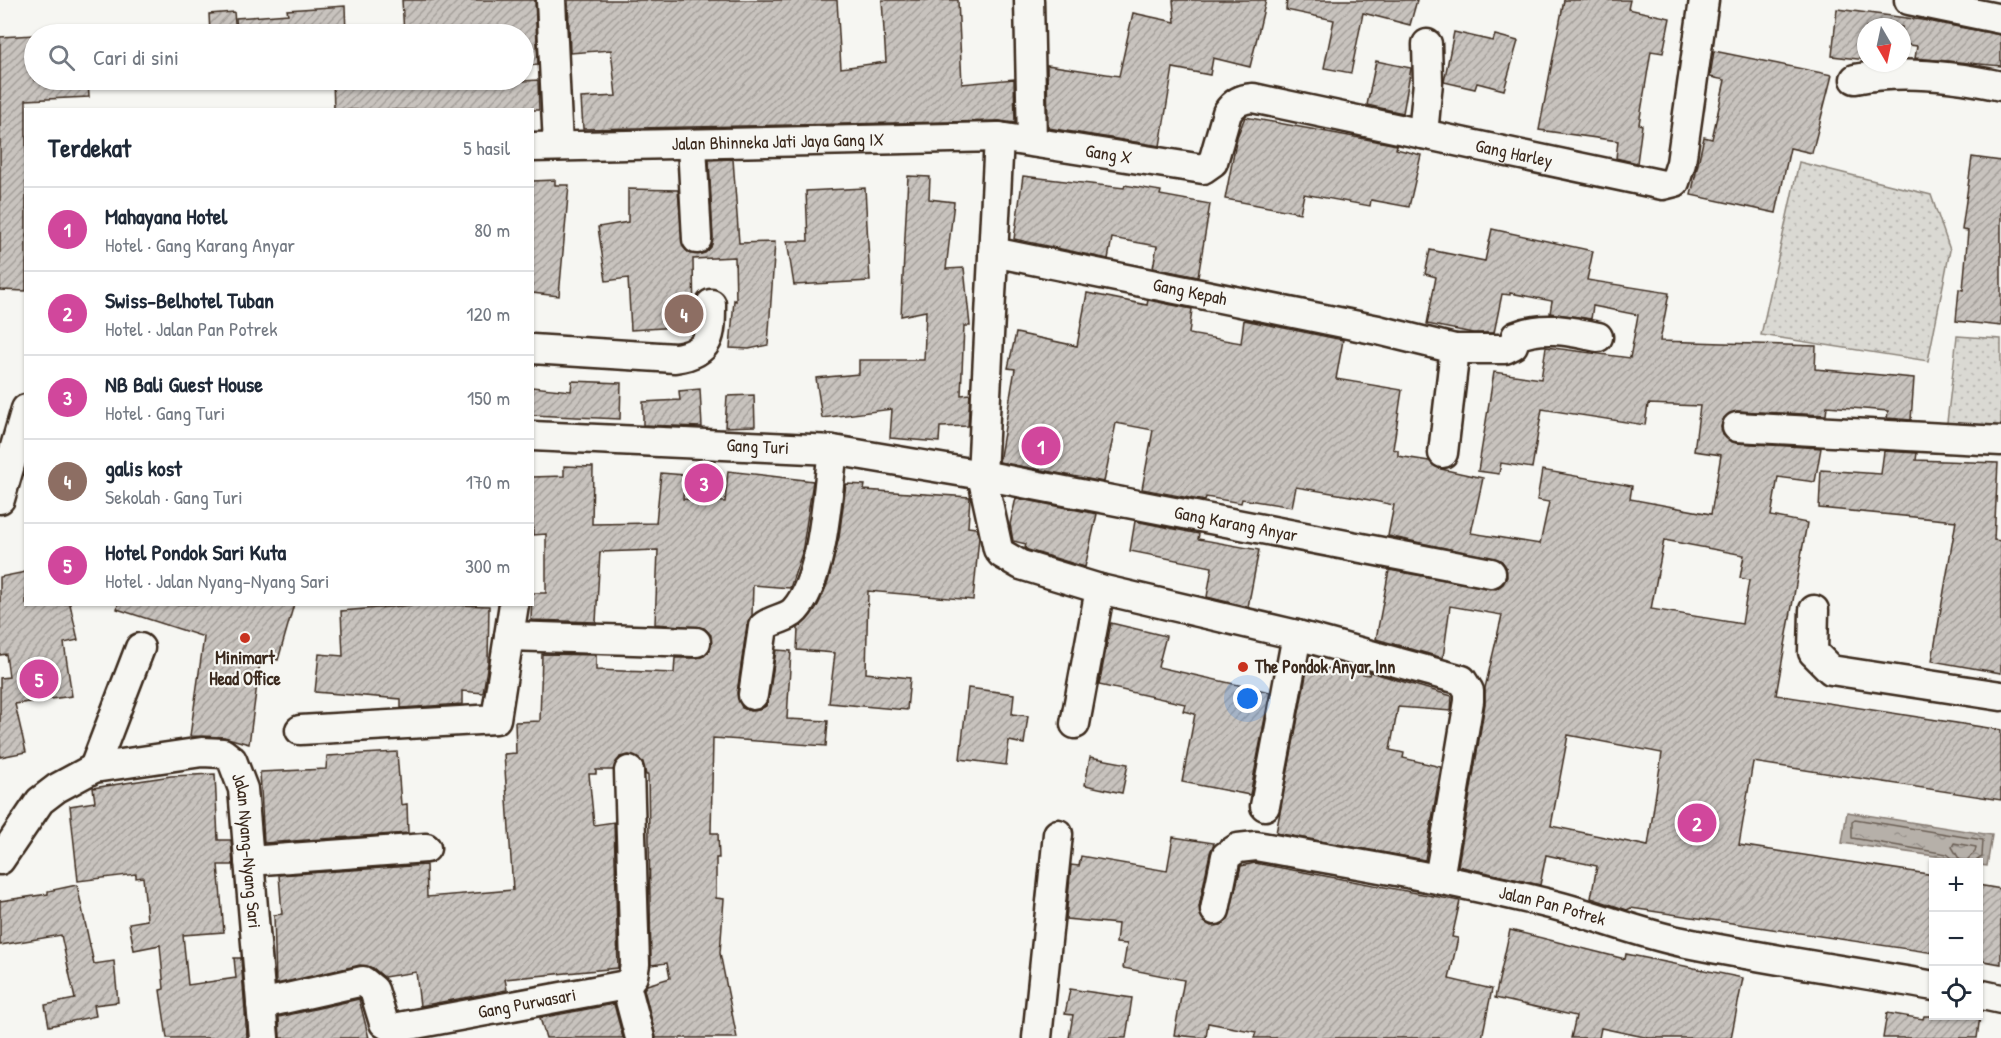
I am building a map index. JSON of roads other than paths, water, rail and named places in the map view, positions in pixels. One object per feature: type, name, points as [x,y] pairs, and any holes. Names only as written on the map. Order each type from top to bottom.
[{"type":"street","points":[[545,147],[551,0]]},
{"type":"street","points":[[1029,0],[1032,142]]},
{"type":"street","name":"Gang Harley","points":[[1213,162],[1227,112],[1237,101],[1249,98],[1653,184],[1675,182],[1681,164],[1704,0]]},
{"type":"street","points":[[1909,0],[2001,19]]},
{"type":"street","points":[[1423,134],[1428,82],[1427,44]]},
{"type":"street","points":[[1855,79],[1886,76],[1959,78],[2001,86]]},
{"type":"street","points":[[999,137],[982,475],[998,549],[1002,554],[1021,565],[1100,589],[1297,635],[1458,678],[1466,683],[1469,701],[1439,879]]},
{"type":"street","name":"Jalan Bhinneka Jati Jaya Gang IX","points":[[545,147],[999,137]]},
{"type":"street","name":"Gang X","points":[[999,137],[1195,169],[1208,167],[1213,162]]},
{"type":"street","points":[[692,145],[697,239]]},
{"type":"street","name":"Gang Kepah","points":[[993,252],[1378,330],[1455,349],[1505,349],[1513,345],[1516,336],[1530,331],[1552,328],[1598,337]]},
{"type":"street","points":[[534,349],[675,358],[693,355],[704,347],[710,333],[711,304]]},
{"type":"street","points":[[1443,453],[1455,349]]},
{"type":"street","points":[[0,499],[24,416]]},
{"type":"street","points":[[1737,427],[2001,441]]},
{"type":"street","name":"Gang Turi","points":[[534,436],[833,450],[982,475]]},
{"type":"street","points":[[753,695],[763,627],[770,621],[794,611],[804,597],[816,566],[833,450]]},
{"type":"street","name":"Gang Karang Anyar","points":[[982,475],[1491,573]]},
{"type":"street","points":[[1075,724],[1100,589]]},
{"type":"street","points":[[300,730],[496,719],[514,606]]},
{"type":"street","points":[[1814,610],[1813,652],[1820,662],[1831,670],[2001,696]]},
{"type":"street","points":[[1265,806],[1297,635]]},
{"type":"street","points":[[508,636],[696,642]]},
{"type":"street","points":[[94,768],[140,648]]},
{"type":"street","name":"Jalan Nyang-Nyang Sari","points":[[0,860],[40,801],[57,788],[94,768],[202,752],[223,753],[232,760],[243,789],[264,1038]]},
{"type":"street","points":[[629,771],[635,964],[633,976],[626,985],[640,1038]]},
{"type":"street","points":[[1037,1038],[1058,834]]},
{"type":"street","name":"Jalan Pan Potrek","points":[[1215,910],[1226,856],[1238,848],[1256,846],[1439,879],[1575,910],[1630,930],[1683,942],[1929,985]]},
{"type":"street","points":[[249,861],[426,848]]},
{"type":"street","name":"Gang Purwasari","points":[[261,1004],[363,981],[374,990],[384,1023],[399,1027],[626,985]]},
{"type":"street","points":[[1983,995],[2001,999]]},
{"type":"water","points":[[1847,812],[1992,835],[1987,866],[1983,866],[1983,858],[1949,858],[1842,843]]},
{"type":"place","name":"galis kost","points":[[684,314]]},
{"type":"place","name":"Mahayana Hotel","points":[[1041,446]]},
{"type":"place","name":"NB Bali Guest House","points":[[704,483]]},
{"type":"place","name":"Minimart Head Office","points":[[245,638]]},
{"type":"place","name":"The Pondok Anyar Inn","points":[[1243,667]]},
{"type":"place","name":"Hotel Pondok Sari Kuta","points":[[39,679]]},
{"type":"place","name":"Swiss-Belhotel Tuban","points":[[1697,823]]}]
